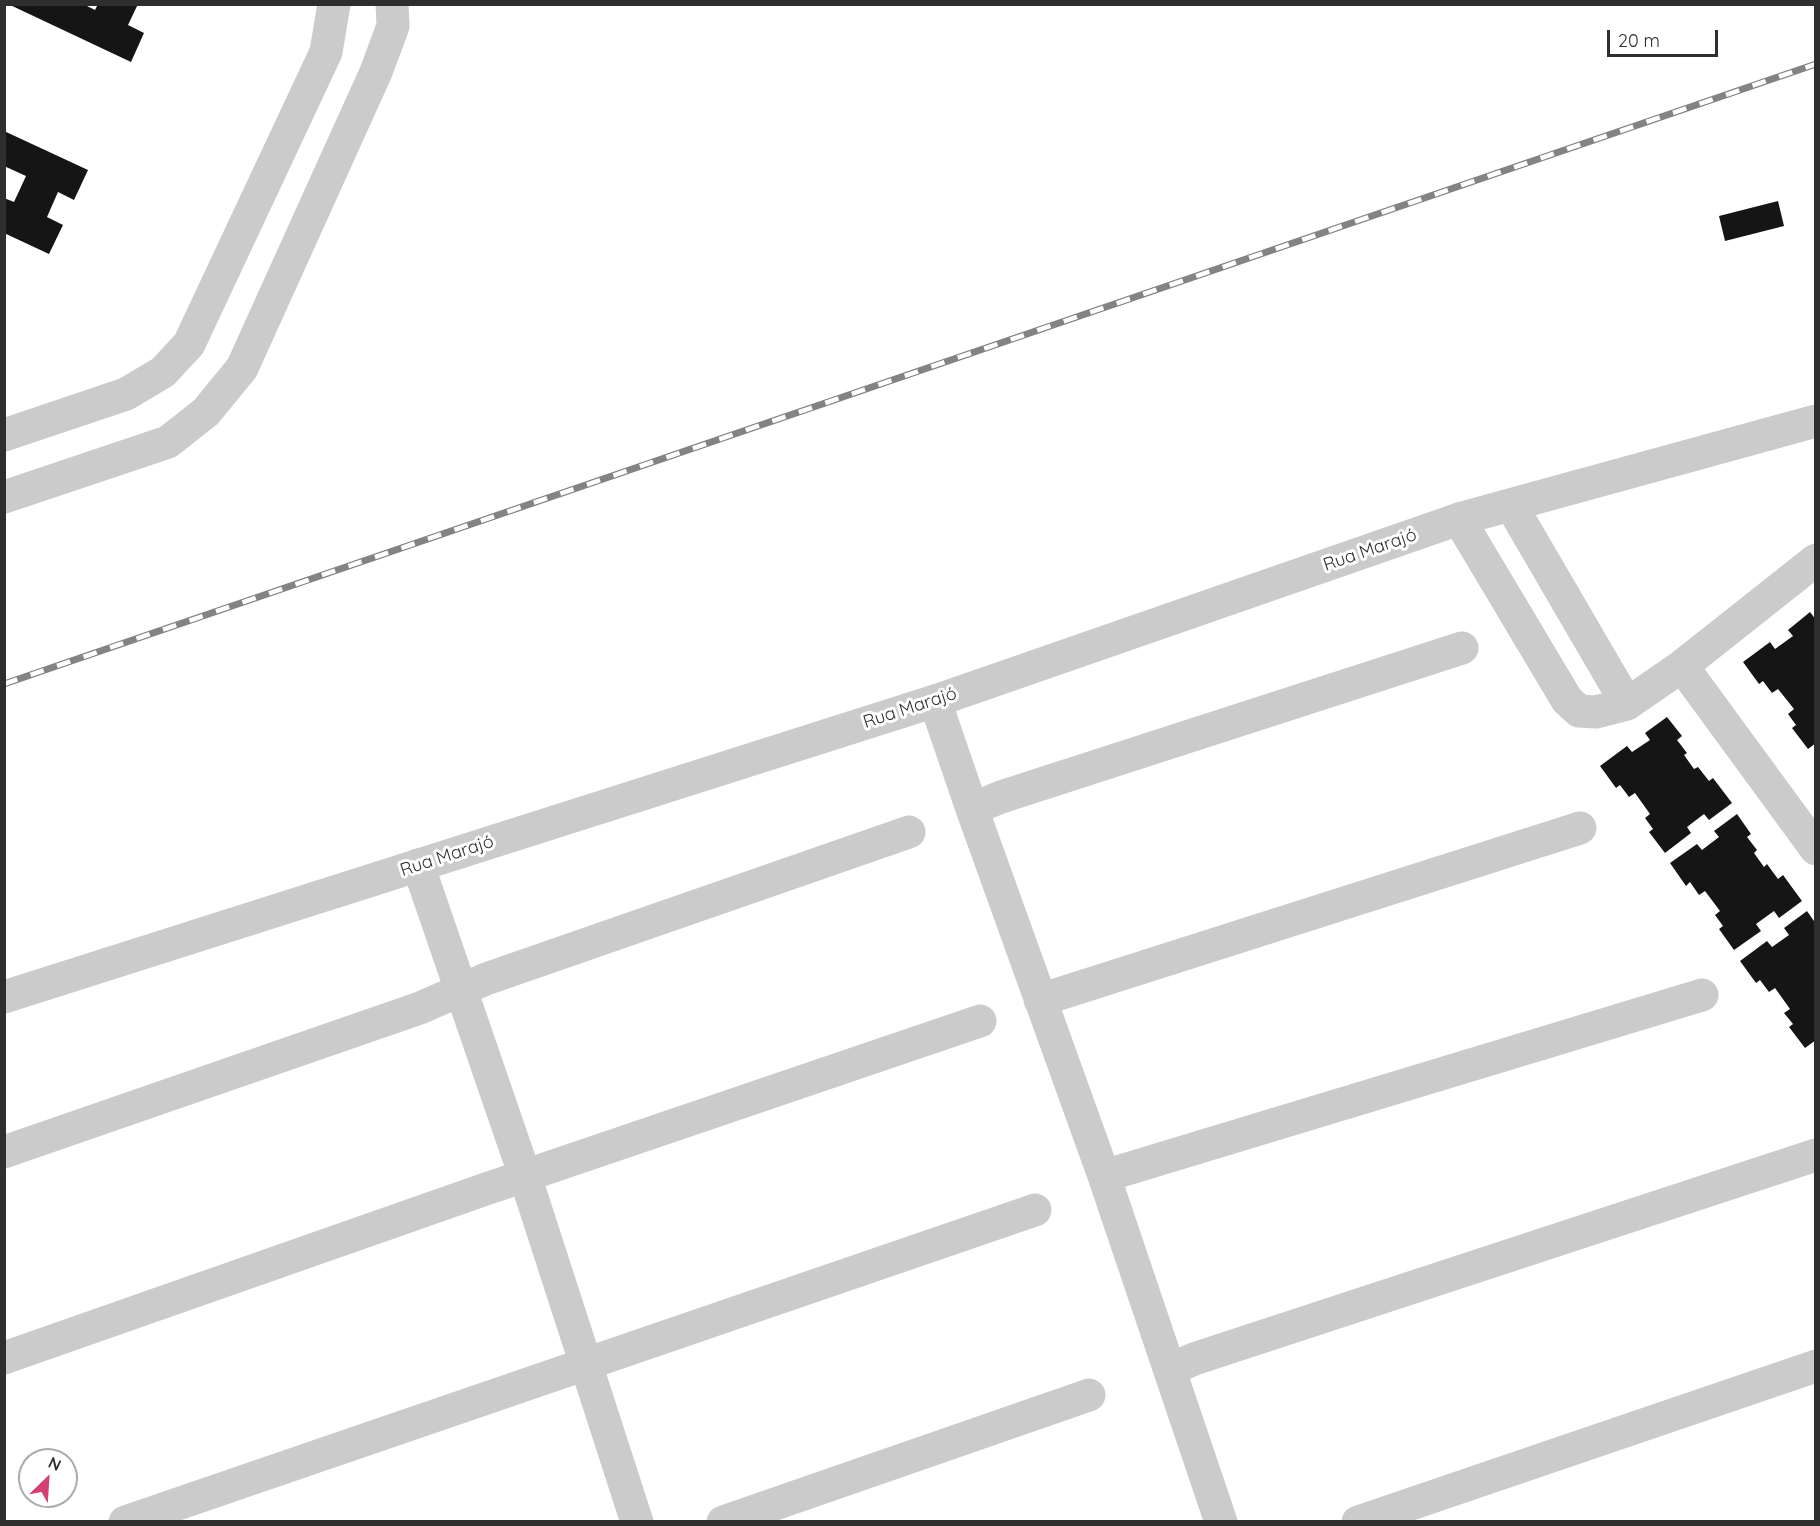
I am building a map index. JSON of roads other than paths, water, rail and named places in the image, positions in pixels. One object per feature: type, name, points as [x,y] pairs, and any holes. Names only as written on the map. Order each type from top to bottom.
[{"type":"street","points":[[4,435],[126,394],[164,372],[189,345],[326,52],[334,4]]},
{"type":"street","points":[[4,497],[168,442],[206,412],[242,368],[376,72],[393,26],[392,4]]},
{"type":"street","name":"Rua Marajó","points":[[4,997],[935,701],[1460,519],[1815,421]]},
{"type":"street","points":[[1511,505],[1627,704]]},
{"type":"street","points":[[1460,519],[1567,700],[1579,711],[1596,712],[1627,704],[1682,666],[1815,560]]},
{"type":"street","points":[[972,809],[1001,797],[1462,648]]},
{"type":"street","points":[[1682,666],[1815,849]]},
{"type":"street","points":[[935,701],[1104,1176],[1221,1521]]},
{"type":"street","points":[[1040,1000],[1580,828]]},
{"type":"street","points":[[4,1152],[420,1008],[460,989],[909,832]]},
{"type":"street","points":[[418,865],[525,1176],[638,1521]]},
{"type":"street","points":[[1104,1176],[1702,995]]},
{"type":"street","points":[[4,1358],[525,1176],[980,1021]]},
{"type":"street","points":[[1170,1371],[1194,1359],[1815,1155]]},
{"type":"street","points":[[125,1521],[1035,1210]]},
{"type":"street","points":[[1358,1521],[1815,1365]]},
{"type":"street","points":[[723,1521],[1089,1395]]},
{"type":"railway","points":[[4,684],[1816,64]]}]
